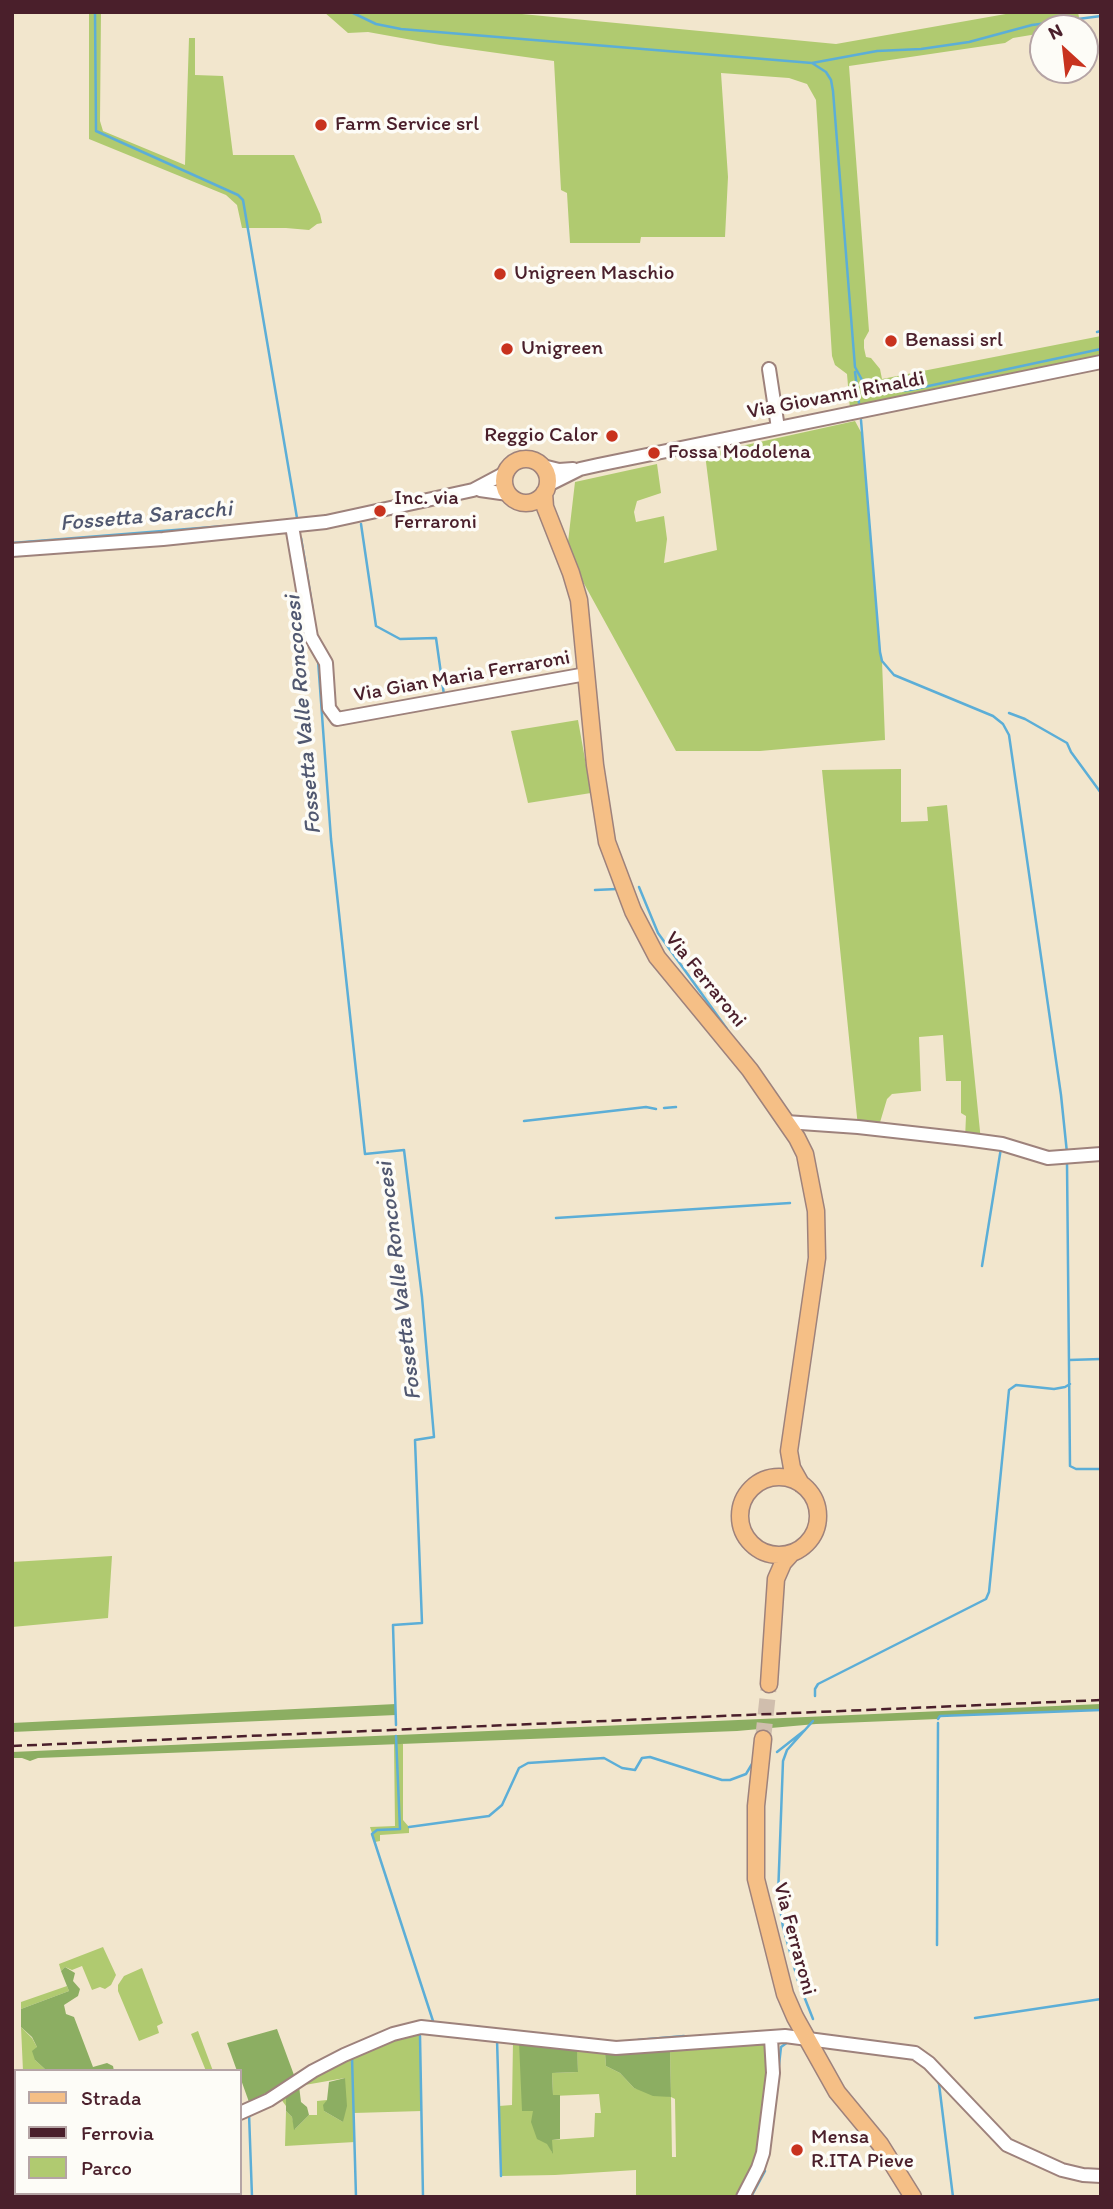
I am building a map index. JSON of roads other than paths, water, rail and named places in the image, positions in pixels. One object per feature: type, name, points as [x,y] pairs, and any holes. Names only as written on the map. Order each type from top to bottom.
[{"type":"main road","points":[[522,459],[536,461],[543,466],[546,471],[546,489],[535,501],[525,502],[508,494],[504,480],[510,465],[522,459]]},
{"type":"main road","name":"Via Ferraroni","points":[[546,489],[545,507],[579,600],[595,765],[607,842],[640,928],[657,957],[728,1042],[786,1122],[805,1154],[816,1211],[817,1245],[813,1298],[789,1451],[792,1468],[801,1484]]},
{"type":"main road","name":"Via Ferraroni","points":[[525,502],[539,511],[551,524]]},
{"type":"main road","name":"Via Ferraroni","points":[[774,1477],[789,1451]]},
{"type":"main road","points":[[769,1684],[776,1579],[783,1563],[809,1541],[818,1521],[815,1500],[801,1484],[788,1478],[774,1477],[754,1486],[745,1497],[740,1511],[741,1525],[747,1538],[763,1552],[776,1579]]},
{"type":"main road","points":[[763,1552],[777,1555],[792,1553]]},
{"type":"main road","name":"Via Ferraroni","points":[[763,1739],[756,1807],[756,1879],[785,1994],[837,2092],[880,2144],[913,2197]]},
{"type":"street","name":"Via Giovanni Rinaldi","points":[[543,466],[559,470],[580,469],[1101,362]]},
{"type":"street","points":[[769,369],[778,428]]},
{"type":"street","name":"Via Giovanni Rinaldi","points":[[546,489],[580,469]]},
{"type":"street","points":[[12,550],[339,520],[472,490],[497,480],[505,473]]},
{"type":"street","points":[[472,490],[508,494]]},
{"type":"street","name":"Via Gian Maria Ferraroni","points":[[292,526],[312,643],[321,653],[327,668],[329,708],[332,716],[339,719],[586,674]]},
{"type":"street","points":[[786,1122],[858,1127],[1002,1144],[1048,1158],[1101,1154]]},
{"type":"street","points":[[242,2112],[278,2095],[313,2071],[344,2055],[393,2034],[421,2027],[616,2048],[785,2036],[915,2053],[929,2063],[1007,2145],[1062,2169],[1083,2175],[1101,2176]]},
{"type":"street","points":[[743,2197],[758,2168],[764,2149],[773,2073],[771,2038]]},
{"type":"waterway","name":"Fossetta Valle Roncocesi","points":[[95,12],[96,131],[238,195],[243,200],[297,518]]},
{"type":"waterway","points":[[351,12],[376,24],[401,29],[812,63],[826,72],[833,91],[855,367],[862,380],[881,392],[910,390],[1101,349]]},
{"type":"waterway","points":[[812,63],[877,51],[921,49],[969,42],[1032,25],[1101,16]]},
{"type":"waterway","points":[[1097,332],[1101,331]]},
{"type":"waterway","points":[[855,372],[859,403]]},
{"type":"waterway","points":[[861,420],[882,661],[894,675],[993,716],[1003,724],[1009,735],[1067,1153]]},
{"type":"waterway","points":[[361,524],[376,626],[400,639],[436,638],[444,695]]},
{"type":"waterway","name":"Fossetta Saracchi","points":[[12,543],[225,526]]},
{"type":"waterway","name":"Fossetta Valle Roncocesi","points":[[301,538],[313,611]]},
{"type":"waterway","name":"Fossetta Valle Roncocesi","points":[[318,660],[331,839],[365,1154],[404,1150],[422,1297],[434,1437],[415,1440],[422,1623],[393,1625],[396,1725]]},
{"type":"waterway","points":[[1009,713],[1067,743],[1101,793]]},
{"type":"waterway","points":[[639,887],[658,933],[727,1029]]},
{"type":"waterway","points":[[595,890],[617,889]]},
{"type":"waterway","points":[[524,1121],[646,1107],[656,1109]]},
{"type":"waterway","points":[[664,1108],[676,1107]]},
{"type":"waterway","points":[[982,1266],[1001,1148]]},
{"type":"waterway","points":[[1067,1163],[1070,1466],[1076,1469],[1101,1469]]},
{"type":"waterway","points":[[556,1218],[790,1203]]},
{"type":"waterway","points":[[1069,1360],[1101,1359]]},
{"type":"waterway","points":[[815,1696],[818,1684],[986,1599],[989,1592],[1009,1390],[1016,1385],[1054,1389],[1070,1384]]},
{"type":"waterway","points":[[938,1719],[940,1716],[1101,1710]]},
{"type":"waterway","points":[[778,1896],[783,1761],[787,1750],[813,1721]]},
{"type":"waterway","points":[[937,1945],[938,1723]]},
{"type":"waterway","points":[[777,1752],[805,1730]]},
{"type":"waterway","name":"Fossetta Valle Roncocesi","points":[[396,1736],[400,1829],[377,1830],[372,1834],[433,2021]]},
{"type":"waterway","points":[[409,1827],[489,1816],[502,1805],[519,1768],[528,1763],[604,1758],[622,1768],[635,1770],[642,1758],[650,1757],[722,1780],[746,1774],[752,1764]]},
{"type":"waterway","points":[[779,1902],[798,1981],[813,2019]]},
{"type":"waterway","points":[[975,2018],[1101,1999]]},
{"type":"waterway","points":[[428,2022],[480,2027]]},
{"type":"waterway","points":[[420,2036],[423,2197]]},
{"type":"waterway","points":[[638,2040],[684,2036]]},
{"type":"waterway","points":[[497,2039],[501,2176]]},
{"type":"waterway","points":[[771,2135],[781,2047],[788,2042]]},
{"type":"waterway","points":[[352,2057],[356,2197]]},
{"type":"waterway","points":[[936,2078],[939,2084],[953,2197]]},
{"type":"waterway","points":[[249,2113],[252,2197]]},
{"type":"waterway","points":[[751,2197],[765,2171]]},
{"type":"tunnel","points":[[763,1739],[769,1684]]},
{"type":"railway","points":[[12,1746],[1101,1700]]},
{"type":"place","name":"Farm Service srl","points":[[321,125]]},
{"type":"place","name":"Unigreen Maschio","points":[[500,274]]},
{"type":"place","name":"Benassi srl","points":[[891,341]]},
{"type":"place","name":"Unigreen","points":[[507,349]]},
{"type":"place","name":"Reggio Calor","points":[[612,436]]},
{"type":"place","name":"Fossa Modolena","points":[[654,453]]},
{"type":"place","name":"Inc. via Ferraroni","points":[[380,511]]},
{"type":"place","name":"Mensa R.ITA Pieve","points":[[797,2150]]}]
